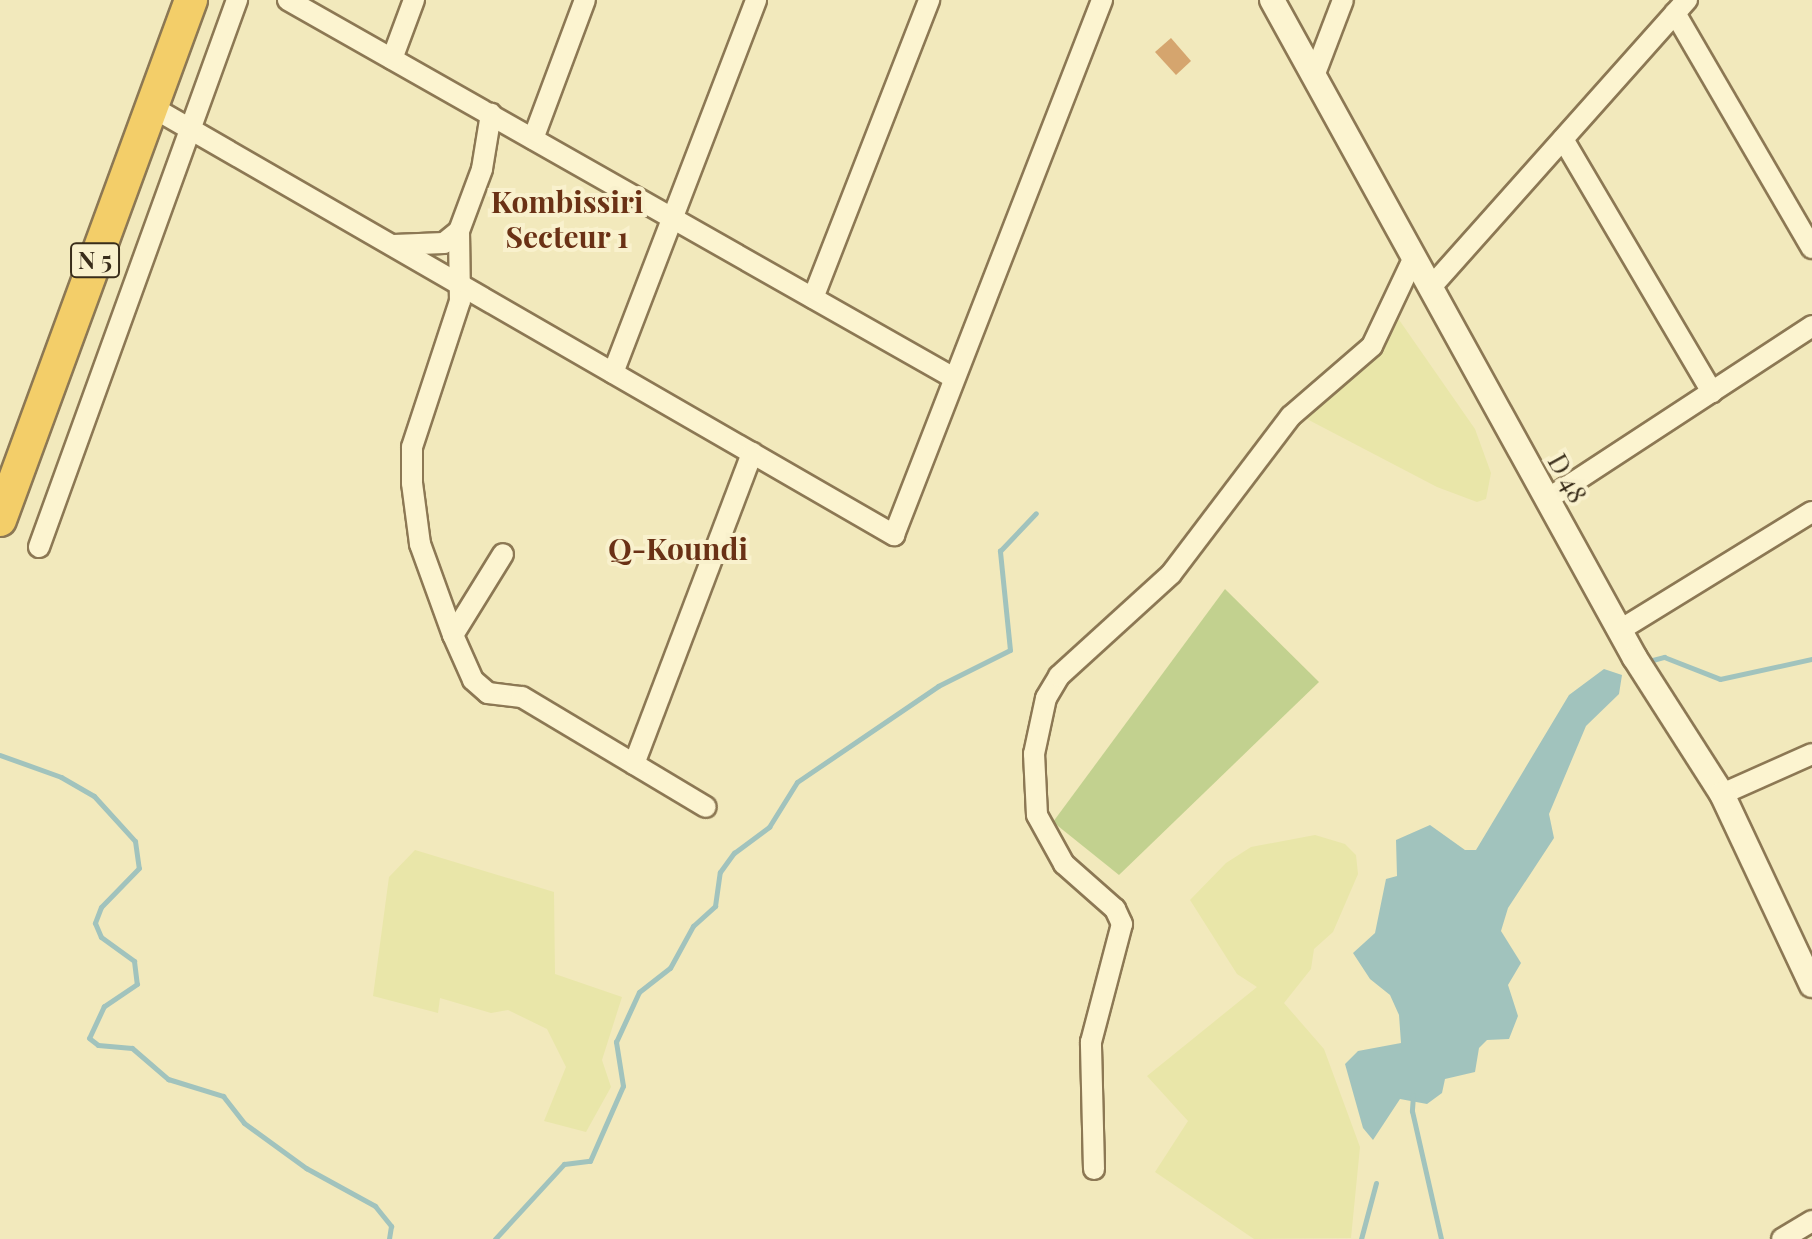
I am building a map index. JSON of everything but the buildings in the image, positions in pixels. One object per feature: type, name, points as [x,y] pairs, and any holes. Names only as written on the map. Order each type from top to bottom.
[{"type":"highway","name":"N 5","points":[[0,520],[191,0]]},
{"type":"street","points":[[39,547],[237,0]]},
{"type":"street","points":[[288,0],[954,378]]},
{"type":"street","points":[[392,59],[414,0]]},
{"type":"street","points":[[533,139],[585,0]]},
{"type":"street","points":[[613,373],[756,0]]},
{"type":"street","points":[[813,298],[929,0]]},
{"type":"street","points":[[152,107],[462,289],[894,535],[1102,0]]},
{"type":"street","name":"D 48","points":[[1272,0],[1620,630],[1722,794],[1812,985]]},
{"type":"street","points":[[1314,76],[1343,0]]},
{"type":"street","points":[[1431,287],[1681,6],[1812,248]]},
{"type":"street","points":[[491,114],[482,169],[459,231],[462,289],[412,459],[420,544],[473,680],[488,693],[522,697],[706,807]]},
{"type":"street","points":[[1563,139],[1712,392]]},
{"type":"street","points":[[391,245],[434,245],[459,231]]},
{"type":"street","points":[[1094,1169],[1091,1042],[1122,924],[1115,909],[1064,864],[1037,815],[1034,754],[1046,698],[1059,676],[1171,574],[1291,416],[1372,346],[1414,257]]},
{"type":"street","points":[[1548,499],[1812,326]]},
{"type":"street","points":[[634,764],[752,453]]},
{"type":"street","points":[[1620,630],[1812,512]]},
{"type":"street","points":[[453,635],[503,554]]},
{"type":"street","points":[[1722,794],[1812,754]]},
{"type":"street","points":[[1782,1239],[1812,1221]]},
{"type":"shaded area","points":[[1395,314],[1475,429],[1491,473],[1486,499],[1477,502],[1437,487],[1303,417]]},
{"type":"shaded area","points":[[1315,835],[1345,844],[1356,855],[1358,874],[1333,932],[1314,949],[1311,969],[1284,1003],[1324,1049],[1360,1147],[1351,1238],[1254,1239],[1155,1172],[1188,1121],[1147,1076],[1257,987],[1237,974],[1190,900],[1226,863],[1251,847]]},
{"type":"shaded area","points":[[415,850],[554,892],[555,974],[622,997],[602,1060],[611,1087],[586,1132],[544,1121],[566,1067],[547,1029],[508,1010],[491,1013],[440,998],[438,1013],[373,996],[389,877]]},
{"type":"green space","points":[[1225,589],[1319,682],[1119,875],[1053,822]]},
{"type":"water","points":[[1604,669],[1622,675],[1619,694],[1586,726],[1549,814],[1554,838],[1508,908],[1501,931],[1521,963],[1508,985],[1518,1016],[1509,1039],[1487,1040],[1479,1048],[1475,1072],[1445,1079],[1442,1093],[1427,1104],[1400,1099],[1373,1140],[1363,1128],[1345,1064],[1358,1051],[1401,1043],[1399,1015],[1390,995],[1370,979],[1353,953],[1375,933],[1386,879],[1397,876],[1396,840],[1430,825],[1465,850],[1476,850],[1569,695]]},
{"type":"waterway","points":[[495,1239],[564,1164],[590,1161],[623,1086],[616,1042],[639,992],[670,968],[693,926],[715,906],[720,872],[734,853],[769,827],[797,782],[938,686],[1010,650],[1000,551],[1036,513]]},
{"type":"waterway","points":[[1645,662],[1664,657],[1720,679],[1812,659]]},
{"type":"waterway","points":[[0,755],[61,777],[94,796],[135,841],[139,868],[101,907],[95,923],[101,937],[134,961],[137,984],[104,1006],[89,1038],[98,1045],[132,1048],[168,1079],[223,1096],[244,1123],[306,1168],[375,1206],[391,1226],[389,1239]]},
{"type":"waterway","points":[[1413,1095],[1412,1111],[1441,1239]]},
{"type":"waterway","points":[[1361,1239],[1376,1183]]},
{"type":"district","name":"Kombissiri Secteur 1","points":[[567,218]]},
{"type":"district","name":"Q-Koundi","points":[[678,548]]}]
